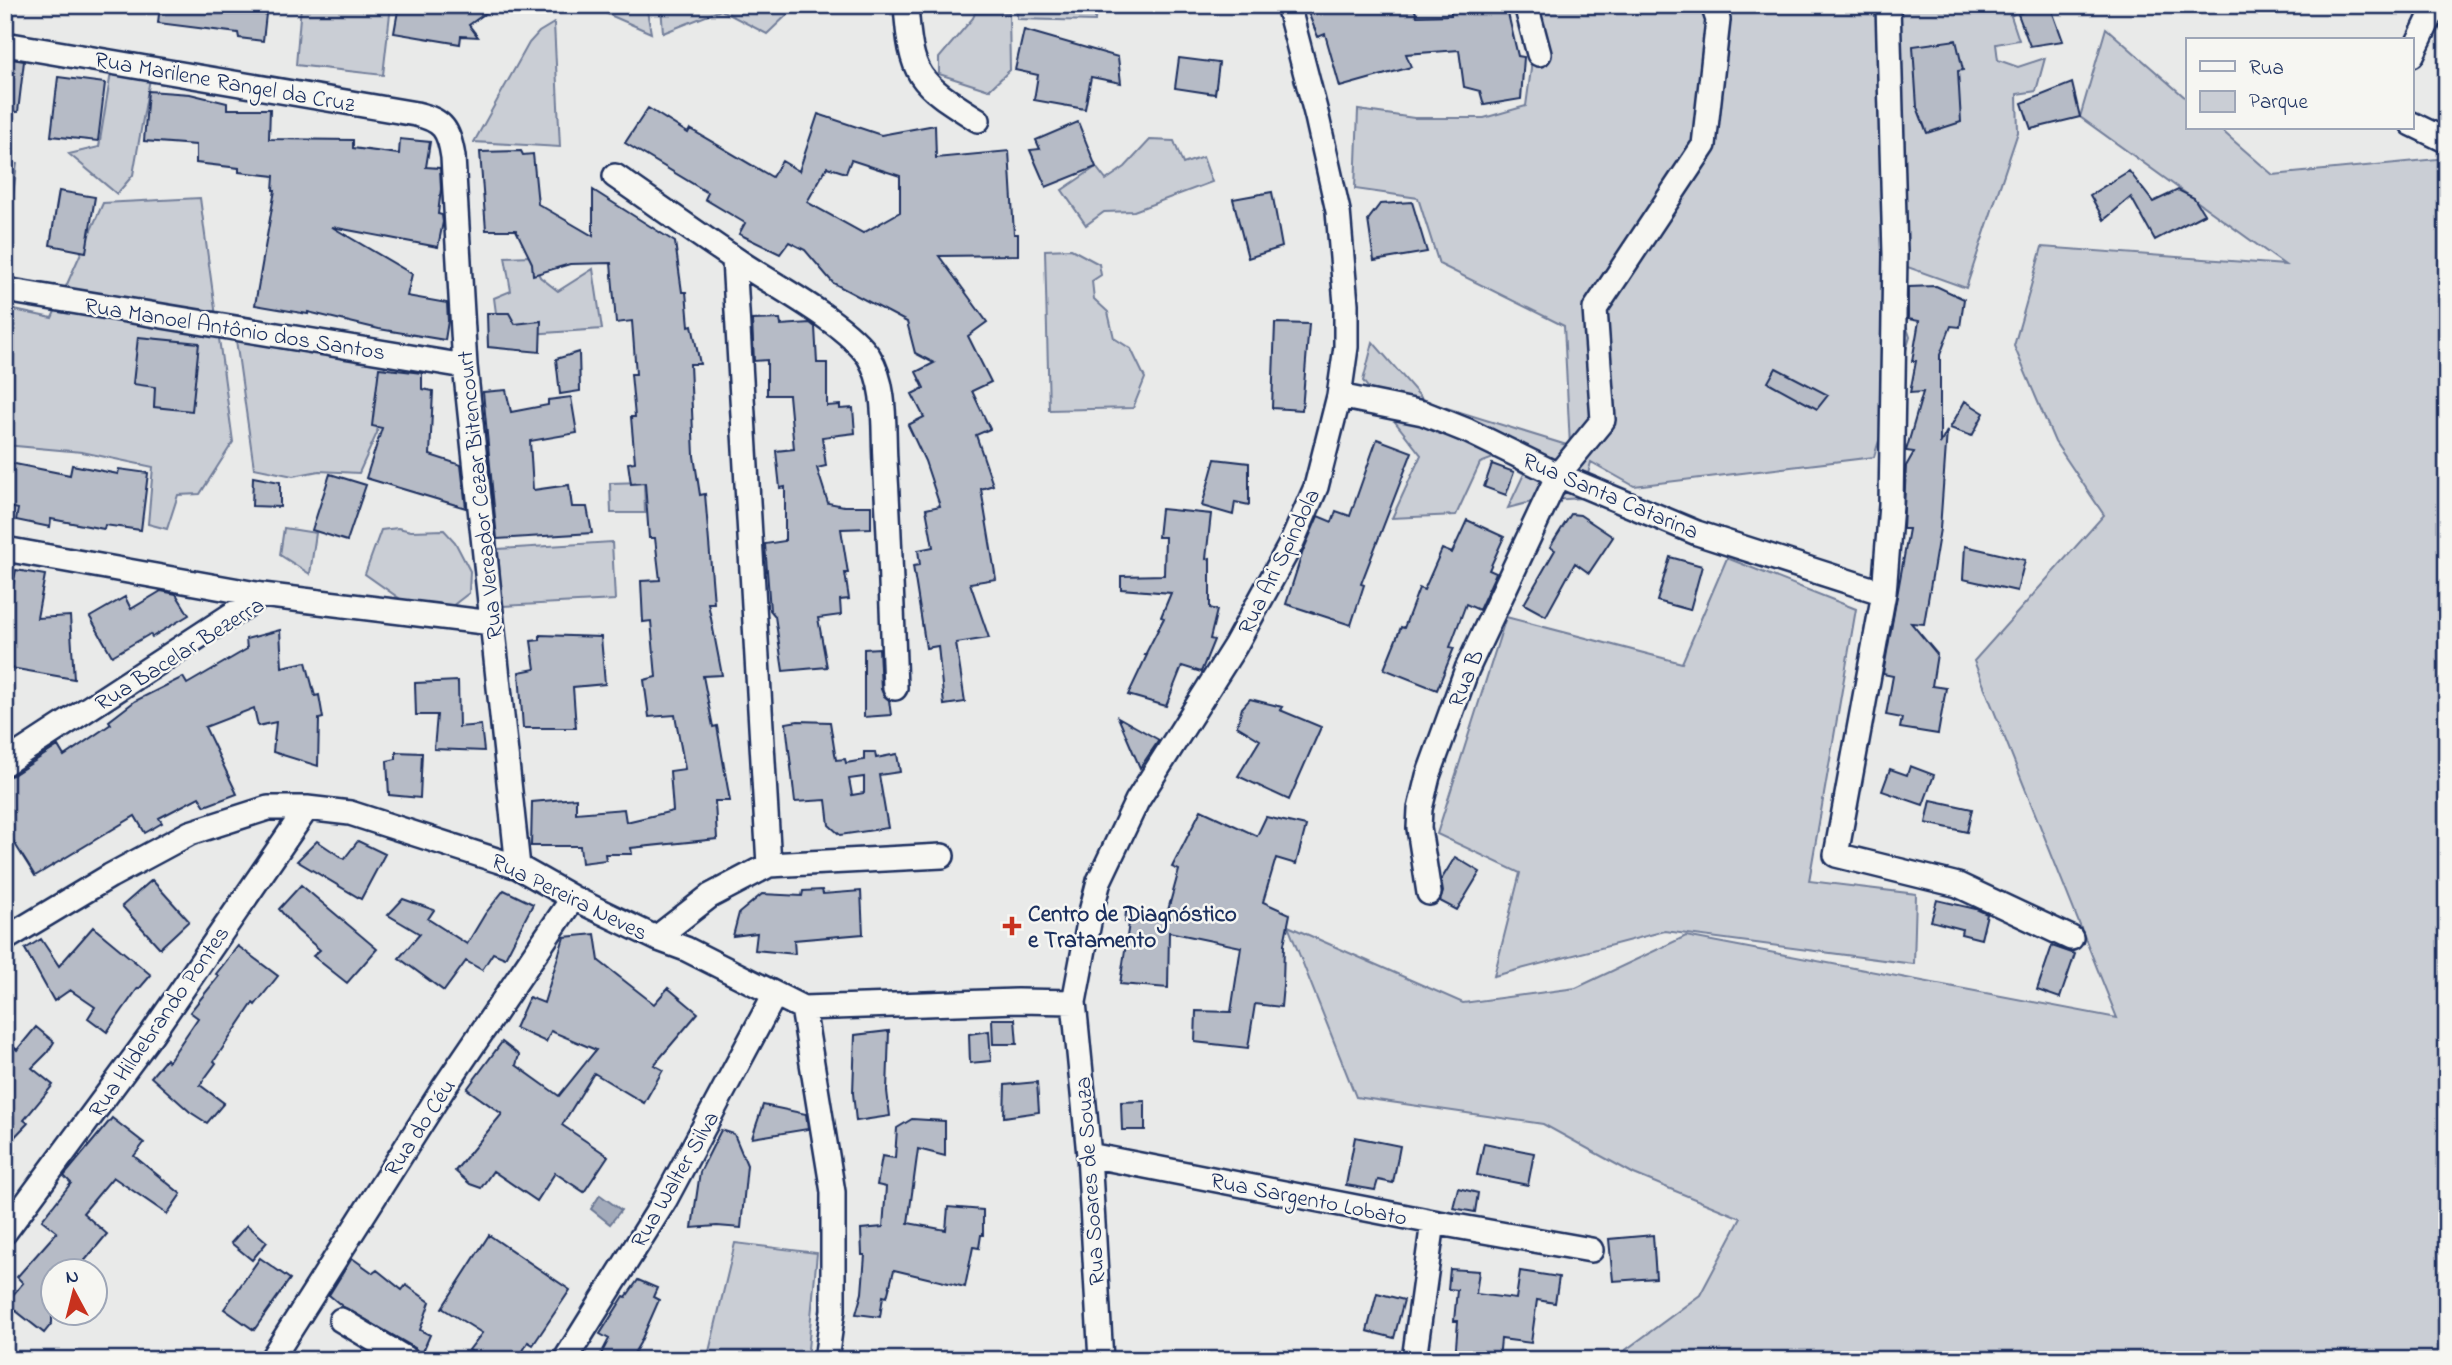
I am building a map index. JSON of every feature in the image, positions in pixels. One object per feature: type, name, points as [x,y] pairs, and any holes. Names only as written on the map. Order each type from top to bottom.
[{"type":"street","points":[[906,5],[913,62],[922,79],[939,95],[978,120]]},
{"type":"street","name":"Rua Ari Spindola","points":[[1074,1002],[1099,881],[1137,802],[1235,646],[1292,542],[1316,487],[1339,396],[1346,347],[1346,304],[1338,211],[1288,5]]},
{"type":"street","points":[[1526,5],[1539,54]]},
{"type":"street","name":"Rua B","points":[[1429,893],[1419,828],[1420,809],[1428,776],[1468,669],[1558,475],[1603,420],[1595,309],[1704,145],[1718,20],[1713,5]]},
{"type":"street","points":[[1888,5],[1895,254],[1891,505],[1884,593],[1836,855],[1958,885],[2071,937]]},
{"type":"street","points":[[2414,51],[2436,5]]},
{"type":"street","name":"Rua Marilene Rangel da Cruz","points":[[5,44],[416,114],[430,117],[442,124]]},
{"type":"street","name":"Rua Vereador Cezar Bitencourt","points":[[442,124],[451,140],[453,157],[465,366],[519,867]]},
{"type":"street","points":[[2414,125],[2447,141]]},
{"type":"street","points":[[615,176],[734,259],[832,321],[868,356],[876,372],[881,395],[895,688]]},
{"type":"street","points":[[734,259],[769,865]]},
{"type":"street","name":"Rua Manoel Antônio dos Santos","points":[[5,290],[465,366]]},
{"type":"street","name":"Rua Santa Catarina","points":[[1339,396],[1423,413],[1468,431],[1558,475],[1697,533],[1884,593]]},
{"type":"street","points":[[5,549],[262,595]]},
{"type":"street","name":"Rua Bacelar Bezerra","points":[[5,763],[262,595],[492,623]]},
{"type":"street","name":"Rua Pereira Neves","points":[[5,939],[110,876],[190,833],[268,808],[307,808],[350,813],[519,867],[573,898],[656,938],[686,949],[803,1008],[1074,1002]]},
{"type":"street","name":"Rua Hildebrando Pontes","points":[[5,1232],[151,1035],[307,808]]},
{"type":"street","points":[[656,938],[710,896],[769,865],[942,856]]},
{"type":"street","name":"Rua do Céu","points":[[271,1360],[443,1089],[573,898]]},
{"type":"street","name":"Rua Walter Silva","points":[[565,1360],[665,1200],[775,994]]},
{"type":"street","name":"Rua Soares de Souza","points":[[1074,1002],[1089,1155],[1101,1360]]},
{"type":"street","points":[[803,1008],[833,1192],[833,1310],[826,1360]]},
{"type":"street","name":"Rua Sargento Lobato","points":[[1089,1155],[1433,1222],[1414,1360]]},
{"type":"street","points":[[1433,1222],[1591,1250]]},
{"type":"street","points":[[341,1320],[408,1360]]},
{"type":"green space","points":[[301,5],[391,5],[383,75],[296,65]]},
{"type":"green space","points":[[587,5],[646,5],[651,33]]},
{"type":"green space","points":[[661,5],[791,5],[791,11],[767,34],[721,10],[663,33]]},
{"type":"green space","points":[[1017,5],[1096,5],[1095,21],[1017,19]]},
{"type":"green space","points":[[1531,5],[2028,5],[2011,16],[2019,40],[1996,44],[1998,60],[2018,67],[2045,58],[2036,91],[2017,94],[2018,132],[1966,288],[1905,266],[1899,304],[1910,337],[1874,457],[1634,486],[1591,462],[1582,498],[1535,501],[1508,508],[1524,474],[1496,457],[1480,463],[1456,515],[1392,518],[1421,455],[1363,381],[1373,342],[1424,401],[1570,446],[1564,326],[1439,264],[1418,198],[1355,189],[1358,110],[1414,118],[1484,118],[1526,106],[1531,69]]},
{"type":"green space","points":[[1009,12],[1010,70],[989,90],[939,74],[939,58],[975,13]]},
{"type":"green space","points":[[554,23],[560,147],[474,142],[529,43],[539,32]]},
{"type":"green space","points":[[2106,28],[2186,98],[2186,130],[2221,130],[2273,175],[2447,158],[2447,1360],[1612,1360],[1700,1295],[1741,1218],[1634,1174],[1543,1124],[1356,1097],[1288,926],[1463,1003],[1576,988],[1686,936],[2117,1018],[1974,661],[2104,515],[2055,442],[2014,346],[2042,247],[2285,265],[2080,117]]},
{"type":"green space","points":[[112,66],[151,73],[133,175],[117,194],[69,154],[99,147]]},
{"type":"green space","points":[[1150,140],[1174,141],[1183,164],[1203,157],[1212,182],[1134,211],[1104,212],[1086,225],[1062,190],[1096,167],[1106,180],[1125,167]]},
{"type":"green space","points":[[5,164],[17,164],[5,256]]},
{"type":"green space","points":[[200,198],[233,442],[200,494],[178,495],[167,529],[148,524],[153,467],[82,452],[5,445],[5,308],[52,318],[103,203]]},
{"type":"green space","points":[[1071,249],[1099,264],[1101,275],[1092,281],[1094,299],[1108,312],[1114,338],[1131,349],[1145,378],[1133,408],[1049,410],[1045,250]]},
{"type":"green space","points":[[531,256],[540,277],[558,291],[593,269],[602,329],[499,336],[494,298],[511,291],[505,257]]},
{"type":"green space","points":[[236,340],[386,356],[377,433],[359,473],[319,471],[293,476],[254,468]]},
{"type":"green space","points":[[644,482],[645,513],[611,513],[610,483]]},
{"type":"green space","points":[[284,528],[316,533],[310,574],[280,555]]},
{"type":"green space","points":[[398,528],[411,531],[444,530],[455,542],[470,571],[469,593],[447,610],[406,603],[365,574],[381,530]]},
{"type":"green space","points":[[612,542],[615,600],[502,606],[498,549]]},
{"type":"green space","points":[[1727,558],[1856,609],[1809,881],[1916,894],[1914,964],[1665,931],[1494,976],[1520,873],[1437,834],[1506,617],[1682,663]]},
{"type":"green space","points":[[735,1243],[817,1253],[807,1360],[707,1360]]},
{"type":"water","points":[[600,1195],[621,1210],[610,1224],[591,1209]]},
{"type":"building","points":[[160,5],[267,5],[263,41],[239,38],[238,33],[158,23]]},
{"type":"building","points":[[399,5],[497,5],[469,25],[478,37],[461,36],[460,44],[394,33]]},
{"type":"building","points":[[1305,5],[1413,5],[1417,16],[1451,15],[1451,5],[1506,5],[1518,56],[1524,57],[1521,99],[1484,105],[1480,91],[1464,87],[1459,50],[1406,54],[1411,67],[1340,87],[1325,34],[1318,37]]},
{"type":"building","points":[[2041,5],[2050,5],[2063,41],[2030,46],[2018,14]]},
{"type":"building","points":[[1024,30],[1118,57],[1121,83],[1091,77],[1085,109],[1034,100],[1038,75],[1015,70]]},
{"type":"building","points":[[1956,40],[1963,70],[1958,71],[1961,122],[1927,133],[1917,107],[1913,46]]},
{"type":"building","points":[[5,58],[24,61],[18,112],[5,111]]},
{"type":"building","points":[[1179,58],[1219,63],[1215,94],[1175,88]]},
{"type":"building","points":[[58,77],[105,83],[98,141],[51,136]]},
{"type":"building","points":[[2072,83],[2080,117],[2031,129],[2022,103]]},
{"type":"building","points":[[148,91],[190,94],[227,103],[227,109],[270,109],[269,139],[353,140],[353,148],[399,154],[400,139],[430,142],[426,167],[440,168],[438,214],[442,215],[443,222],[438,247],[332,227],[412,274],[407,296],[447,303],[445,340],[379,329],[308,312],[255,305],[275,190],[274,176],[239,172],[239,168],[196,163],[196,145],[144,141]]},
{"type":"building","points":[[648,108],[688,133],[690,129],[772,177],[782,161],[799,171],[818,114],[881,135],[935,125],[936,158],[1009,151],[1014,234],[1018,234],[1018,255],[939,256],[987,322],[968,336],[991,382],[972,391],[990,429],[976,435],[993,485],[981,489],[996,579],[970,583],[989,638],[956,643],[965,702],[944,705],[938,646],[926,648],[913,566],[920,565],[918,550],[933,547],[926,509],[940,506],[925,461],[908,425],[924,417],[912,394],[924,388],[916,372],[934,363],[915,353],[907,322],[833,283],[805,250],[789,242],[780,254],[739,234],[745,223],[705,199],[708,193],[625,143]],"holes":[[[851,160],[900,176],[900,212],[863,233],[807,202],[827,167],[846,173]]]},
{"type":"building","points":[[1078,122],[1096,167],[1046,187],[1030,150],[1040,149],[1036,140]]},
{"type":"building","points":[[521,151],[523,155],[533,154],[538,204],[593,236],[593,190],[675,242],[682,292],[686,292],[689,326],[692,325],[700,364],[690,364],[694,456],[700,495],[705,494],[714,603],[708,603],[722,675],[703,676],[713,727],[717,726],[730,801],[715,801],[717,839],[631,848],[632,854],[605,854],[606,860],[582,863],[580,846],[531,846],[532,802],[576,798],[576,813],[624,809],[626,822],[673,811],[670,771],[685,769],[675,715],[649,717],[644,680],[656,677],[651,621],[643,622],[641,581],[660,580],[655,538],[649,538],[645,483],[631,484],[628,463],[635,462],[631,417],[635,417],[631,374],[636,374],[632,321],[616,323],[611,263],[570,264],[533,275],[532,263],[516,230],[486,230],[480,152]]},
{"type":"building","points":[[2129,171],[2153,202],[2178,190],[2194,198],[2204,214],[2155,240],[2131,197],[2104,220],[2090,195]]},
{"type":"building","points":[[59,191],[95,197],[86,252],[50,245]]},
{"type":"building","points":[[1272,192],[1282,247],[1248,258],[1233,199]]},
{"type":"building","points":[[1412,202],[1427,252],[1374,261],[1368,220],[1380,204]]},
{"type":"building","points":[[1936,286],[1964,299],[1960,327],[1951,326],[1940,355],[1940,444],[1947,431],[1940,529],[1924,624],[1911,623],[1937,654],[1932,686],[1946,688],[1938,734],[1900,728],[1902,718],[1886,715],[1893,676],[1883,674],[1909,529],[1903,529],[1906,466],[1914,452],[1906,451],[1923,392],[1910,393],[1919,321],[1908,319],[1908,287]]},
{"type":"building","points":[[487,313],[509,313],[515,324],[541,321],[540,352],[488,347]]},
{"type":"building","points":[[780,319],[781,325],[810,323],[815,327],[817,363],[827,363],[827,406],[853,408],[855,433],[822,437],[826,466],[817,468],[828,503],[871,506],[871,528],[841,529],[849,599],[840,600],[841,615],[818,618],[827,667],[783,671],[775,616],[770,610],[765,544],[785,541],[785,487],[780,488],[776,451],[794,449],[789,395],[767,395],[767,360],[754,361],[752,320]]},
{"type":"building","points":[[1275,323],[1309,324],[1302,410],[1272,408]]},
{"type":"building","points":[[138,337],[199,343],[192,411],[154,407],[155,387],[133,384]]},
{"type":"building","points":[[579,352],[580,391],[560,394],[556,359]]},
{"type":"building","points":[[379,368],[422,373],[422,389],[433,391],[430,455],[461,465],[466,508],[366,478],[382,428],[372,426]]},
{"type":"building","points":[[1776,368],[1828,395],[1817,409],[1768,382]]},
{"type":"building","points":[[506,390],[511,412],[548,405],[548,400],[571,397],[577,433],[530,441],[533,490],[569,485],[572,507],[587,507],[592,533],[497,539],[483,392]]},
{"type":"building","points":[[1965,401],[1984,413],[1972,436],[1950,428]]},
{"type":"building","points":[[1377,439],[1412,452],[1361,584],[1364,585],[1351,625],[1286,604],[1303,551],[1318,516],[1332,522],[1336,511],[1350,516]]},
{"type":"building","points":[[1215,459],[1249,463],[1249,505],[1235,502],[1233,515],[1202,506]]},
{"type":"building","points":[[5,462],[70,475],[72,465],[118,474],[119,469],[148,473],[141,530],[105,525],[104,529],[51,519],[50,527],[16,520],[18,509],[5,506]]},
{"type":"building","points":[[1492,464],[1514,472],[1506,495],[1484,487]]},
{"type":"building","points":[[330,474],[366,485],[347,541],[312,530]]},
{"type":"building","points":[[253,477],[280,482],[280,507],[252,506]]},
{"type":"building","points":[[1161,509],[1211,514],[1206,559],[1210,558],[1210,608],[1217,610],[1210,639],[1214,640],[1201,672],[1182,666],[1166,706],[1128,695],[1164,618],[1161,617],[1171,593],[1121,589],[1121,576],[1164,575],[1165,537],[1158,537]]},
{"type":"building","points":[[1571,514],[1580,515],[1613,537],[1589,573],[1575,563],[1546,616],[1524,604],[1555,550],[1550,547]]},
{"type":"building","points":[[1467,520],[1504,537],[1489,570],[1496,573],[1479,610],[1466,604],[1450,647],[1454,648],[1437,690],[1384,669],[1419,588],[1424,590],[1442,549],[1452,553]]},
{"type":"building","points":[[1965,546],[2025,560],[2017,591],[1963,579]]},
{"type":"building","points":[[1670,557],[1702,566],[1690,610],[1657,601]]},
{"type":"building","points":[[16,570],[45,575],[37,618],[70,616],[74,679],[5,667],[5,627]]},
{"type":"building","points":[[161,591],[176,594],[189,615],[112,656],[90,617],[125,597],[131,609]]},
{"type":"building","points":[[280,630],[282,667],[306,662],[315,696],[319,695],[323,718],[319,719],[318,766],[273,752],[276,722],[258,726],[254,708],[205,727],[237,794],[205,806],[199,797],[159,818],[162,823],[145,833],[135,816],[35,876],[5,828],[5,777],[13,775],[58,746],[64,756],[111,724],[109,721],[135,701],[183,677],[187,684],[247,649],[246,639]]},
{"type":"building","points":[[540,635],[601,637],[605,684],[573,687],[576,728],[523,728],[519,672],[535,669],[531,641],[540,640]]},
{"type":"building","points":[[879,648],[881,689],[889,700],[891,715],[864,717],[864,649]]},
{"type":"building","points":[[458,681],[459,727],[481,725],[484,751],[434,749],[437,715],[416,715],[415,683]]},
{"type":"building","points":[[1250,699],[1282,707],[1280,710],[1321,727],[1289,800],[1238,776],[1260,740],[1237,726],[1242,708]]},
{"type":"building","points":[[1118,717],[1159,740],[1140,768]]},
{"type":"building","points":[[830,722],[836,760],[845,759],[846,763],[864,760],[864,752],[875,752],[876,758],[897,754],[900,772],[879,775],[888,828],[840,835],[829,825],[826,800],[795,802],[786,723]],"holes":[[[864,777],[864,793],[852,795],[849,779]]]},
{"type":"building","points":[[396,752],[422,753],[420,798],[389,795],[387,761],[396,759]]},
{"type":"building","points":[[1910,766],[1934,775],[1923,805],[1882,791],[1890,769],[1907,775]]},
{"type":"building","points":[[1931,800],[1972,809],[1967,832],[1926,823]]},
{"type":"building","points":[[1201,810],[1257,836],[1266,817],[1306,826],[1296,864],[1276,858],[1263,902],[1290,914],[1284,944],[1281,1007],[1255,1004],[1248,1048],[1195,1042],[1196,1011],[1231,1012],[1241,947],[1169,932],[1168,988],[1120,984],[1129,923],[1125,922],[1126,912],[1167,914],[1179,870],[1172,867]]},
{"type":"building","points":[[317,841],[344,859],[358,841],[385,854],[361,899],[297,861]]},
{"type":"building","points":[[1455,857],[1480,872],[1457,910],[1440,901],[1443,892],[1441,880]]},
{"type":"building","points":[[152,880],[189,921],[160,948],[122,906]]},
{"type":"building","points":[[301,885],[377,949],[347,983],[313,956],[320,950],[297,930],[279,909]]},
{"type":"building","points":[[504,890],[533,904],[505,958],[493,953],[482,970],[466,961],[444,991],[399,958],[420,934],[388,915],[403,899],[434,910],[428,919],[467,944],[485,914]]},
{"type":"building","points":[[822,890],[823,894],[861,891],[863,934],[794,940],[795,954],[755,950],[757,933],[733,936],[739,913],[762,894],[802,896],[803,891]]},
{"type":"building","points":[[1937,900],[1987,914],[1981,939],[1961,934],[1962,929],[1931,921]]},
{"type":"building","points":[[93,927],[151,975],[138,988],[107,1032],[88,1018],[95,1007],[70,990],[54,1001],[25,949],[41,939],[59,966]]},
{"type":"building","points":[[595,934],[599,961],[654,1004],[668,988],[698,1013],[654,1065],[663,1070],[644,1103],[594,1073],[562,1125],[608,1156],[584,1192],[555,1173],[537,1201],[493,1171],[481,1188],[470,1184],[455,1171],[502,1114],[467,1089],[502,1042],[519,1055],[516,1065],[559,1096],[596,1050],[551,1031],[546,1042],[515,1028],[529,997],[544,1003],[564,937]]},
{"type":"building","points":[[238,946],[278,976],[255,1005],[253,1003],[200,1085],[224,1103],[207,1123],[190,1112],[151,1077],[166,1059],[168,1062],[198,1018],[190,1012],[219,976],[216,974]]},
{"type":"building","points":[[2052,946],[2075,954],[2060,998],[2037,990]]},
{"type":"building","points":[[992,1019],[1015,1019],[1017,1044],[993,1044]]},
{"type":"building","points":[[36,1027],[54,1042],[32,1068],[53,1085],[24,1120],[28,1123],[5,1147],[5,1039],[17,1050]]},
{"type":"building","points":[[889,1031],[887,1091],[890,1116],[856,1121],[853,1093],[855,1035]]},
{"type":"building","points":[[989,1031],[991,1061],[970,1063],[969,1034]]},
{"type":"building","points":[[1037,1082],[1039,1112],[1004,1117],[1005,1085]]},
{"type":"building","points":[[1145,1101],[1145,1130],[1122,1130],[1121,1102]]},
{"type":"building","points":[[763,1105],[806,1114],[808,1129],[752,1138]]},
{"type":"building","points":[[112,1118],[144,1143],[134,1156],[181,1194],[167,1214],[113,1177],[83,1213],[107,1234],[89,1256],[38,1256],[38,1326],[50,1326],[44,1333],[6,1303],[23,1283],[17,1277],[57,1232],[42,1220],[71,1183],[64,1176]]},
{"type":"building","points":[[912,1119],[945,1121],[945,1156],[918,1149],[908,1223],[946,1230],[948,1207],[983,1210],[983,1235],[979,1248],[973,1247],[965,1287],[894,1270],[887,1297],[883,1296],[880,1317],[856,1314],[862,1293],[865,1255],[862,1255],[861,1229],[883,1227],[886,1187],[877,1185],[882,1156],[895,1158],[897,1128]]},
{"type":"building","points":[[721,1130],[734,1134],[747,1165],[741,1228],[692,1228],[700,1172]]},
{"type":"building","points":[[1355,1137],[1400,1146],[1393,1183],[1378,1180],[1375,1190],[1346,1185]]},
{"type":"building","points":[[1484,1143],[1534,1153],[1528,1185],[1477,1175]]},
{"type":"building","points":[[1458,1188],[1478,1193],[1475,1212],[1453,1208]]},
{"type":"building","points":[[247,1225],[267,1242],[252,1260],[231,1243]]},
{"type":"building","points":[[489,1235],[570,1290],[533,1345],[528,1342],[518,1360],[485,1360],[469,1350],[482,1333],[442,1308]]},
{"type":"building","points":[[1653,1235],[1656,1278],[1613,1281],[1609,1239]]},
{"type":"building","points":[[260,1258],[290,1279],[254,1330],[224,1309]]},
{"type":"building","points":[[352,1258],[373,1273],[377,1270],[402,1290],[406,1285],[430,1302],[420,1330],[430,1335],[421,1356],[415,1348],[342,1306],[329,1295]]},
{"type":"building","points":[[1450,1269],[1479,1271],[1476,1294],[1516,1299],[1520,1271],[1559,1277],[1555,1303],[1537,1300],[1531,1343],[1501,1339],[1499,1360],[1455,1360],[1458,1321],[1454,1321],[1457,1290],[1448,1289]]},
{"type":"building","points":[[638,1280],[657,1288],[653,1297],[659,1300],[640,1343],[630,1360],[598,1360],[609,1339],[600,1334],[624,1296],[626,1297]]},
{"type":"building","points":[[1377,1293],[1404,1300],[1394,1338],[1367,1331]]},
{"type":"place","name":"Centro de Diagnóstico e Tratamento","points":[[1012,926]]}]
